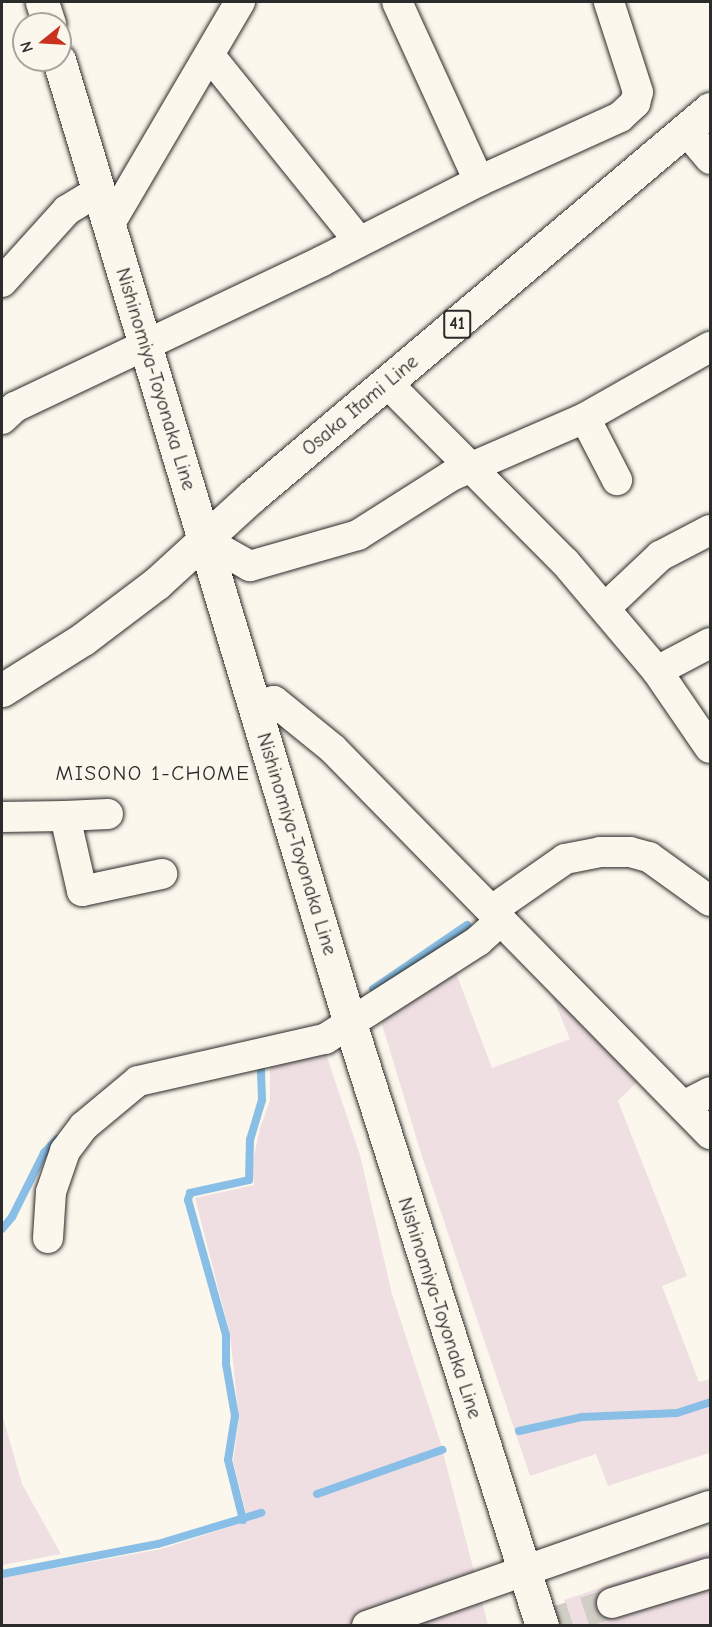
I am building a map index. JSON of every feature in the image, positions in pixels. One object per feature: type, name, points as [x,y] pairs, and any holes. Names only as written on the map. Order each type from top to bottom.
[{"type":"main road","name":"Nishinomiya-Toyonaka Line","points":[[64,72],[350,1023],[542,1626]]},
{"type":"main road","name":"Osaka Itami Line","points":[[2,690],[83,639],[157,583],[387,383],[711,109]]},
{"type":"street","points":[[109,225],[240,2]]},
{"type":"street","points":[[397,2],[479,181]]},
{"type":"street","points":[[6,406],[146,346],[479,181],[620,117],[635,103],[638,92],[609,2]]},
{"type":"street","points":[[210,56],[358,240]]},
{"type":"street","points":[[686,130],[711,159]]},
{"type":"street","points":[[2,282],[67,210],[99,191]]},
{"type":"street","points":[[204,540],[250,566],[358,535],[469,466],[525,446],[585,418],[711,347]]},
{"type":"street","points":[[387,383],[605,608],[657,671],[711,748]]},
{"type":"street","points":[[585,418],[617,480]]},
{"type":"street","points":[[605,608],[660,555],[711,530]]},
{"type":"street","points":[[657,671],[711,643]]},
{"type":"street","points":[[255,705],[274,701],[324,742],[711,1134]]},
{"type":"street","points":[[2,817],[108,814]]},
{"type":"street","points":[[65,816],[82,891],[162,874]]},
{"type":"street","points":[[48,1238],[51,1191],[65,1151],[84,1126],[138,1081],[325,1039],[478,941],[496,915],[565,859],[600,852],[630,852],[649,857],[711,901]]},
{"type":"street","points":[[683,1106],[711,1092]]},
{"type":"street","points":[[367,1626],[524,1569],[711,1506]]},
{"type":"street","points":[[612,1603],[711,1573]]},
{"type":"shaded area","points":[[456,973],[492,1068],[570,1039],[549,988],[638,1081],[618,1101],[687,1276],[662,1286],[699,1382],[710,1379],[710,1457],[709,1453],[608,1486],[596,1454],[530,1476],[420,1150],[381,1021]]},
{"type":"shaded area","points":[[325,1051],[360,1155],[392,1294],[440,1441],[488,1625],[2,1626],[2,1578],[161,1549],[248,1521],[233,1461],[239,1419],[230,1334],[195,1198],[254,1185],[252,1166],[260,1128],[270,1101],[270,1065]]},
{"type":"shaded area","points":[[2,1414],[22,1484],[61,1554],[2,1565]]},
{"type":"shaded area","points":[[710,1551],[710,1625],[573,1625],[564,1600]]},
{"type":"waterway","points":[[373,989],[467,925]]},
{"type":"waterway","points":[[243,1520],[228,1460],[235,1416],[226,1364],[226,1335],[188,1200],[190,1193],[249,1180],[250,1140],[262,1100],[261,1066]]},
{"type":"waterway","points":[[2,1229],[12,1217],[44,1153],[57,1139]]},
{"type":"waterway","points":[[519,1431],[582,1417],[677,1413],[710,1402]]},
{"type":"waterway","points":[[317,1494],[442,1450]]},
{"type":"waterway","points":[[2,1574],[158,1544],[261,1513]]},
{"type":"tunnel","points":[[542,1626],[612,1603]]},
{"type":"district","name":"MISONO 1-CHOME","points":[[153,773]]}]
